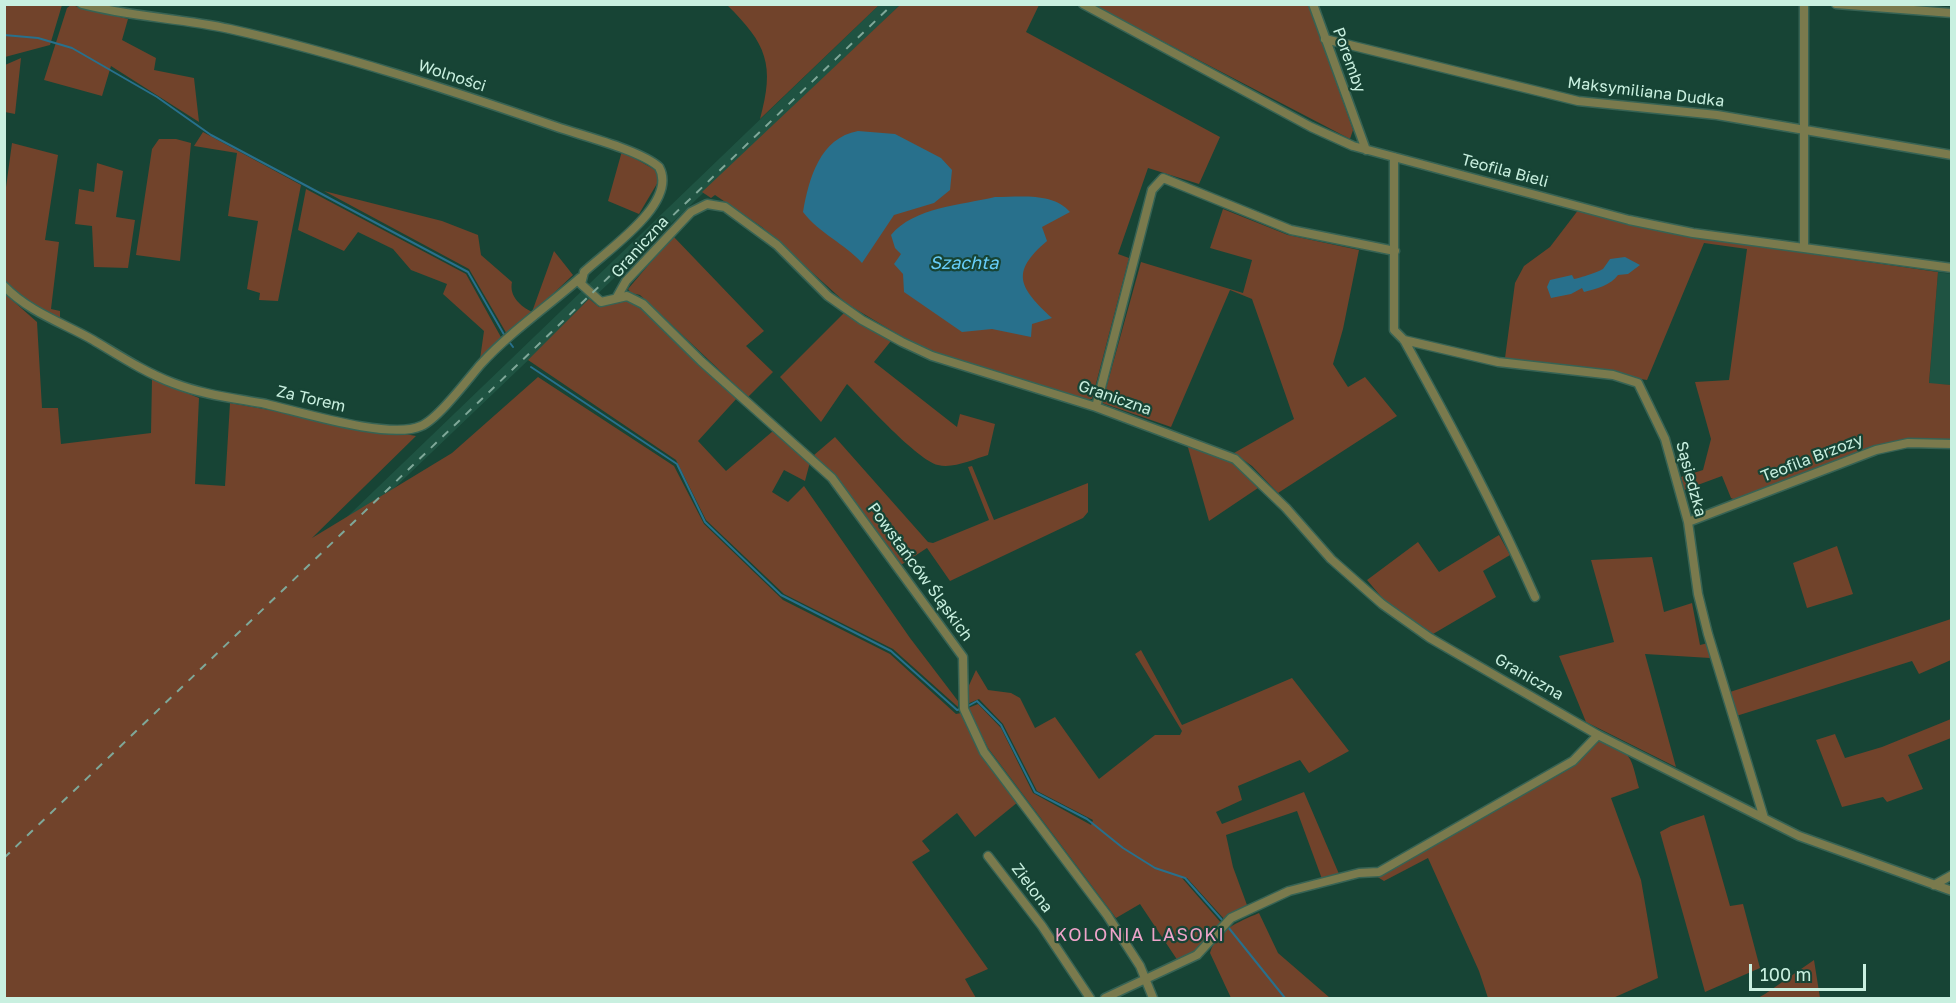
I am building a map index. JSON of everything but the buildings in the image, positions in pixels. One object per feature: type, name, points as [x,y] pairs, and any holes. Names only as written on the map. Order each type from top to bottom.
[{"type":"street","name":"Wolności","points":[[81,4],[139,16],[230,29],[349,60],[518,113],[654,162],[663,173],[659,196],[639,223],[588,267],[580,281]]},
{"type":"street","name":"Teofila Bieli","points":[[1083,4],[1311,127],[1366,150],[1629,220],[1693,233],[1952,268]]},
{"type":"street","name":"Poremby","points":[[1313,4],[1366,150]]},
{"type":"street","points":[[1804,4],[1804,248]]},
{"type":"street","points":[[1836,4],[1952,13]]},
{"type":"street","name":"Maksymiliana Dudka","points":[[1325,39],[1578,101],[1717,115],[1952,155]]},
{"type":"street","points":[[1330,54],[1340,42]]},
{"type":"street","points":[[1353,146],[1357,125]]},
{"type":"street","points":[[1394,157],[1395,251],[1392,318],[1394,330],[1404,340],[1500,519],[1535,597]]},
{"type":"street","points":[[1096,407],[1152,190],[1163,178],[1291,231],[1395,251]]},
{"type":"street","name":"Graniczna","points":[[617,297],[626,281],[691,212],[703,205],[718,205],[731,211],[777,245],[828,296],[862,320],[902,342],[941,359],[1096,407],[1235,459],[1286,508],[1331,559],[1382,604],[1430,638],[1598,735],[1799,836],[1952,891]]},
{"type":"street","name":"Za Torem","points":[[4,286],[32,309],[93,340],[140,369],[172,383],[210,396],[265,404],[324,419],[404,431],[423,426],[467,382],[481,363],[580,281]]},
{"type":"street","name":"Powstańców Śląskich","points":[[580,281],[601,302],[627,296],[643,304],[734,391],[820,465],[870,526],[963,657],[964,710],[984,752],[1107,915],[1140,966],[1153,999]]},
{"type":"street","name":"Sąsiedzka","points":[[1404,340],[1498,363],[1613,375],[1638,383],[1665,439],[1688,522],[1700,604],[1721,682],[1764,818]]},
{"type":"street","name":"Teofila Brzozy","points":[[1688,522],[1876,450],[1908,443],[1952,444]]},
{"type":"street","points":[[1105,999],[1197,955],[1231,918],[1289,891],[1359,873],[1379,872],[1573,761],[1598,735]]},
{"type":"street","name":"Zielona","points":[[988,856],[1042,926],[1090,999]]},
{"type":"street","points":[[1934,885],[1952,875]]},
{"type":"shaded area","points":[[5,4],[62,5],[50,45],[5,57]]},
{"type":"shaded area","points":[[71,5],[128,19],[122,40],[156,58],[154,70],[194,78],[199,122],[111,66],[102,96],[44,80],[67,8]]},
{"type":"shaded area","points":[[727,5],[879,5],[760,119],[767,84],[764,56],[751,32]]},
{"type":"shaded area","points":[[879,5],[900,5],[364,517],[5,846]]},
{"type":"shaded area","points":[[900,5],[1039,5],[1026,32],[1220,137],[1199,184],[1148,168],[1118,254],[1129,258],[1092,399],[1085,400],[926,351],[847,304],[762,227],[715,195],[711,198],[702,192]]},
{"type":"shaded area","points":[[1093,5],[1309,5],[1353,130],[1350,139]]},
{"type":"shaded area","points":[[21,58],[15,114],[5,112],[5,65]]},
{"type":"shaded area","points":[[203,132],[301,185],[278,301],[259,300],[260,293],[247,289],[258,221],[228,216],[237,153],[194,146]]},
{"type":"shaded area","points":[[159,139],[176,139],[191,143],[180,261],[136,255],[152,149]]},
{"type":"shaded area","points":[[12,143],[58,155],[45,240],[59,242],[51,309],[60,311],[60,319],[34,307],[5,282],[4,202]]},
{"type":"shaded area","points":[[622,151],[657,171],[658,182],[639,214],[608,201]]},
{"type":"shaded area","points":[[97,163],[123,171],[116,217],[135,220],[128,268],[94,267],[92,226],[75,224],[79,189],[94,192]]},
{"type":"shaded area","points":[[306,189],[466,274],[502,339],[480,359],[484,331],[443,294],[447,284],[411,270],[393,249],[358,232],[344,251],[298,230]]},
{"type":"shaded area","points":[[324,191],[442,221],[478,235],[481,255],[512,282],[512,292],[516,300],[532,312],[554,251],[573,275],[508,336],[469,269]]},
{"type":"shaded area","points":[[1223,209],[1288,235],[1359,250],[1343,329],[1333,364],[1348,387],[1365,377],[1397,416],[1278,493],[1252,466],[1234,453],[1294,419],[1252,299],[1230,290],[1171,427],[1102,403],[1141,262],[1243,293],[1252,260],[1210,248]]},
{"type":"shaded area","points":[[1579,209],[1700,238],[1938,272],[1929,383],[1951,385],[1951,441],[1912,439],[1873,447],[1735,500],[1731,498],[1722,476],[1684,490],[1681,477],[1703,470],[1711,439],[1695,382],[1729,380],[1747,249],[1704,243],[1647,380],[1505,358],[1515,283],[1524,266],[1550,247]]},
{"type":"shaded area","points":[[673,236],[764,331],[746,346],[773,372],[748,397],[640,295],[631,293],[628,289]]},
{"type":"shaded area","points":[[1938,272],[1951,274],[1951,385],[1929,384]]},
{"type":"shaded area","points":[[4,293],[37,322],[42,408],[58,408],[61,444],[151,433],[152,379],[199,398],[195,484],[225,486],[230,403],[416,436],[312,538],[452,453],[538,377],[674,466],[704,524],[783,600],[890,654],[956,714],[961,713],[976,746],[1018,802],[975,837],[957,813],[922,841],[930,851],[912,862],[988,969],[965,979],[976,998],[5,998]]},
{"type":"shaded area","points":[[589,299],[599,307],[629,300],[651,316],[738,397],[698,441],[726,471],[773,431],[810,462],[805,481],[784,470],[772,492],[788,502],[804,486],[910,638],[958,701],[958,707],[893,649],[784,594],[706,520],[676,460],[528,360]]},
{"type":"shaded area","points":[[844,313],[891,341],[874,362],[957,427],[960,414],[995,424],[988,455],[950,466],[938,465],[929,461],[905,442],[847,384],[821,422],[780,377]]},
{"type":"shaded area","points":[[835,437],[928,542],[933,543],[989,520],[968,467],[972,466],[994,520],[1088,483],[1088,512],[1083,518],[950,581],[927,548],[901,565],[831,472],[814,455]]},
{"type":"shaded area","points":[[1187,444],[1227,457],[1256,481],[1258,488],[1209,521]]},
{"type":"shaded area","points":[[1499,535],[1510,555],[1483,571],[1496,597],[1433,634],[1389,606],[1367,580],[1418,542],[1439,572]]},
{"type":"shaded area","points":[[1837,546],[1853,594],[1807,608],[1793,563]]},
{"type":"shaded area","points":[[1652,557],[1664,612],[1692,603],[1700,645],[1708,643],[1710,658],[1645,654],[1676,767],[1586,722],[1559,656],[1614,642],[1591,560]]},
{"type":"shaded area","points":[[1951,619],[1951,660],[1919,674],[1912,661],[1733,717],[1727,693]]},
{"type":"shaded area","points":[[1141,650],[1182,725],[1292,678],[1349,751],[1309,773],[1300,760],[1238,786],[1242,800],[1216,812],[1222,824],[1304,792],[1339,874],[1322,879],[1297,811],[1226,835],[1233,867],[1247,905],[1225,920],[1187,878],[1182,878],[1222,924],[1196,954],[1180,964],[1140,904],[1116,918],[988,748],[968,708],[978,704],[1001,728],[1033,793],[1091,825],[1093,820],[1037,791],[1003,724],[979,699],[967,704],[965,694],[976,670],[988,690],[1011,693],[1020,698],[1035,728],[1055,717],[1099,779],[1155,735],[1180,735],[1182,731],[1135,654]]},
{"type":"shaded area","points":[[1951,719],[1951,738],[1908,755],[1923,789],[1887,802],[1883,797],[1842,807],[1816,740],[1835,734],[1845,758],[1882,747]]},
{"type":"shaded area","points":[[1601,740],[1629,757],[1639,788],[1611,798],[1641,880],[1658,978],[1613,998],[1488,998],[1479,971],[1428,858],[1384,881],[1376,876],[1564,772]]},
{"type":"shaded area","points":[[1704,815],[1730,906],[1743,904],[1760,968],[1705,992],[1660,832]]},
{"type":"shaded area","points":[[1259,913],[1278,953],[1330,998],[1231,998],[1210,953],[1218,938],[1229,928]]},
{"type":"shaded area","points":[[1814,960],[1820,998],[1758,998],[1765,994]]},
{"type":"water","points":[[858,131],[895,134],[941,158],[952,170],[950,190],[934,203],[894,215],[862,263],[803,212],[813,173],[825,151],[845,135]]},
{"type":"water","name":"Szachta","points":[[995,197],[1045,198],[1055,201],[1070,212],[1042,227],[1047,241],[1027,262],[1023,272],[1026,289],[1052,318],[1032,324],[1031,337],[992,329],[962,332],[904,292],[903,274],[894,264],[901,254],[895,248],[891,235],[912,218],[939,208]]},
{"type":"water","points":[[1625,257],[1640,265],[1628,274],[1618,275],[1598,288],[1584,292],[1582,288],[1571,294],[1551,298],[1547,287],[1550,280],[1572,275],[1574,279],[1584,276],[1603,269],[1610,259]]},
{"type":"waterway","points":[[4,35],[38,38],[72,48],[157,97],[211,135],[468,272],[506,338]]},
{"type":"waterway","points":[[510,343],[513,347]]},
{"type":"waterway","points":[[531,367],[677,464],[705,522],[781,595],[891,651],[957,710],[961,709]]},
{"type":"waterway","points":[[968,706],[977,701],[1001,725],[1035,792],[1087,819],[1123,848],[1155,868],[1185,878],[1223,921]]},
{"type":"waterway","points":[[1228,927],[1285,998]]},
{"type":"railway","points":[[4,858],[893,4]]},
{"type":"district","name":"KOLONIA LASOKI","points":[[1140,935]]}]
